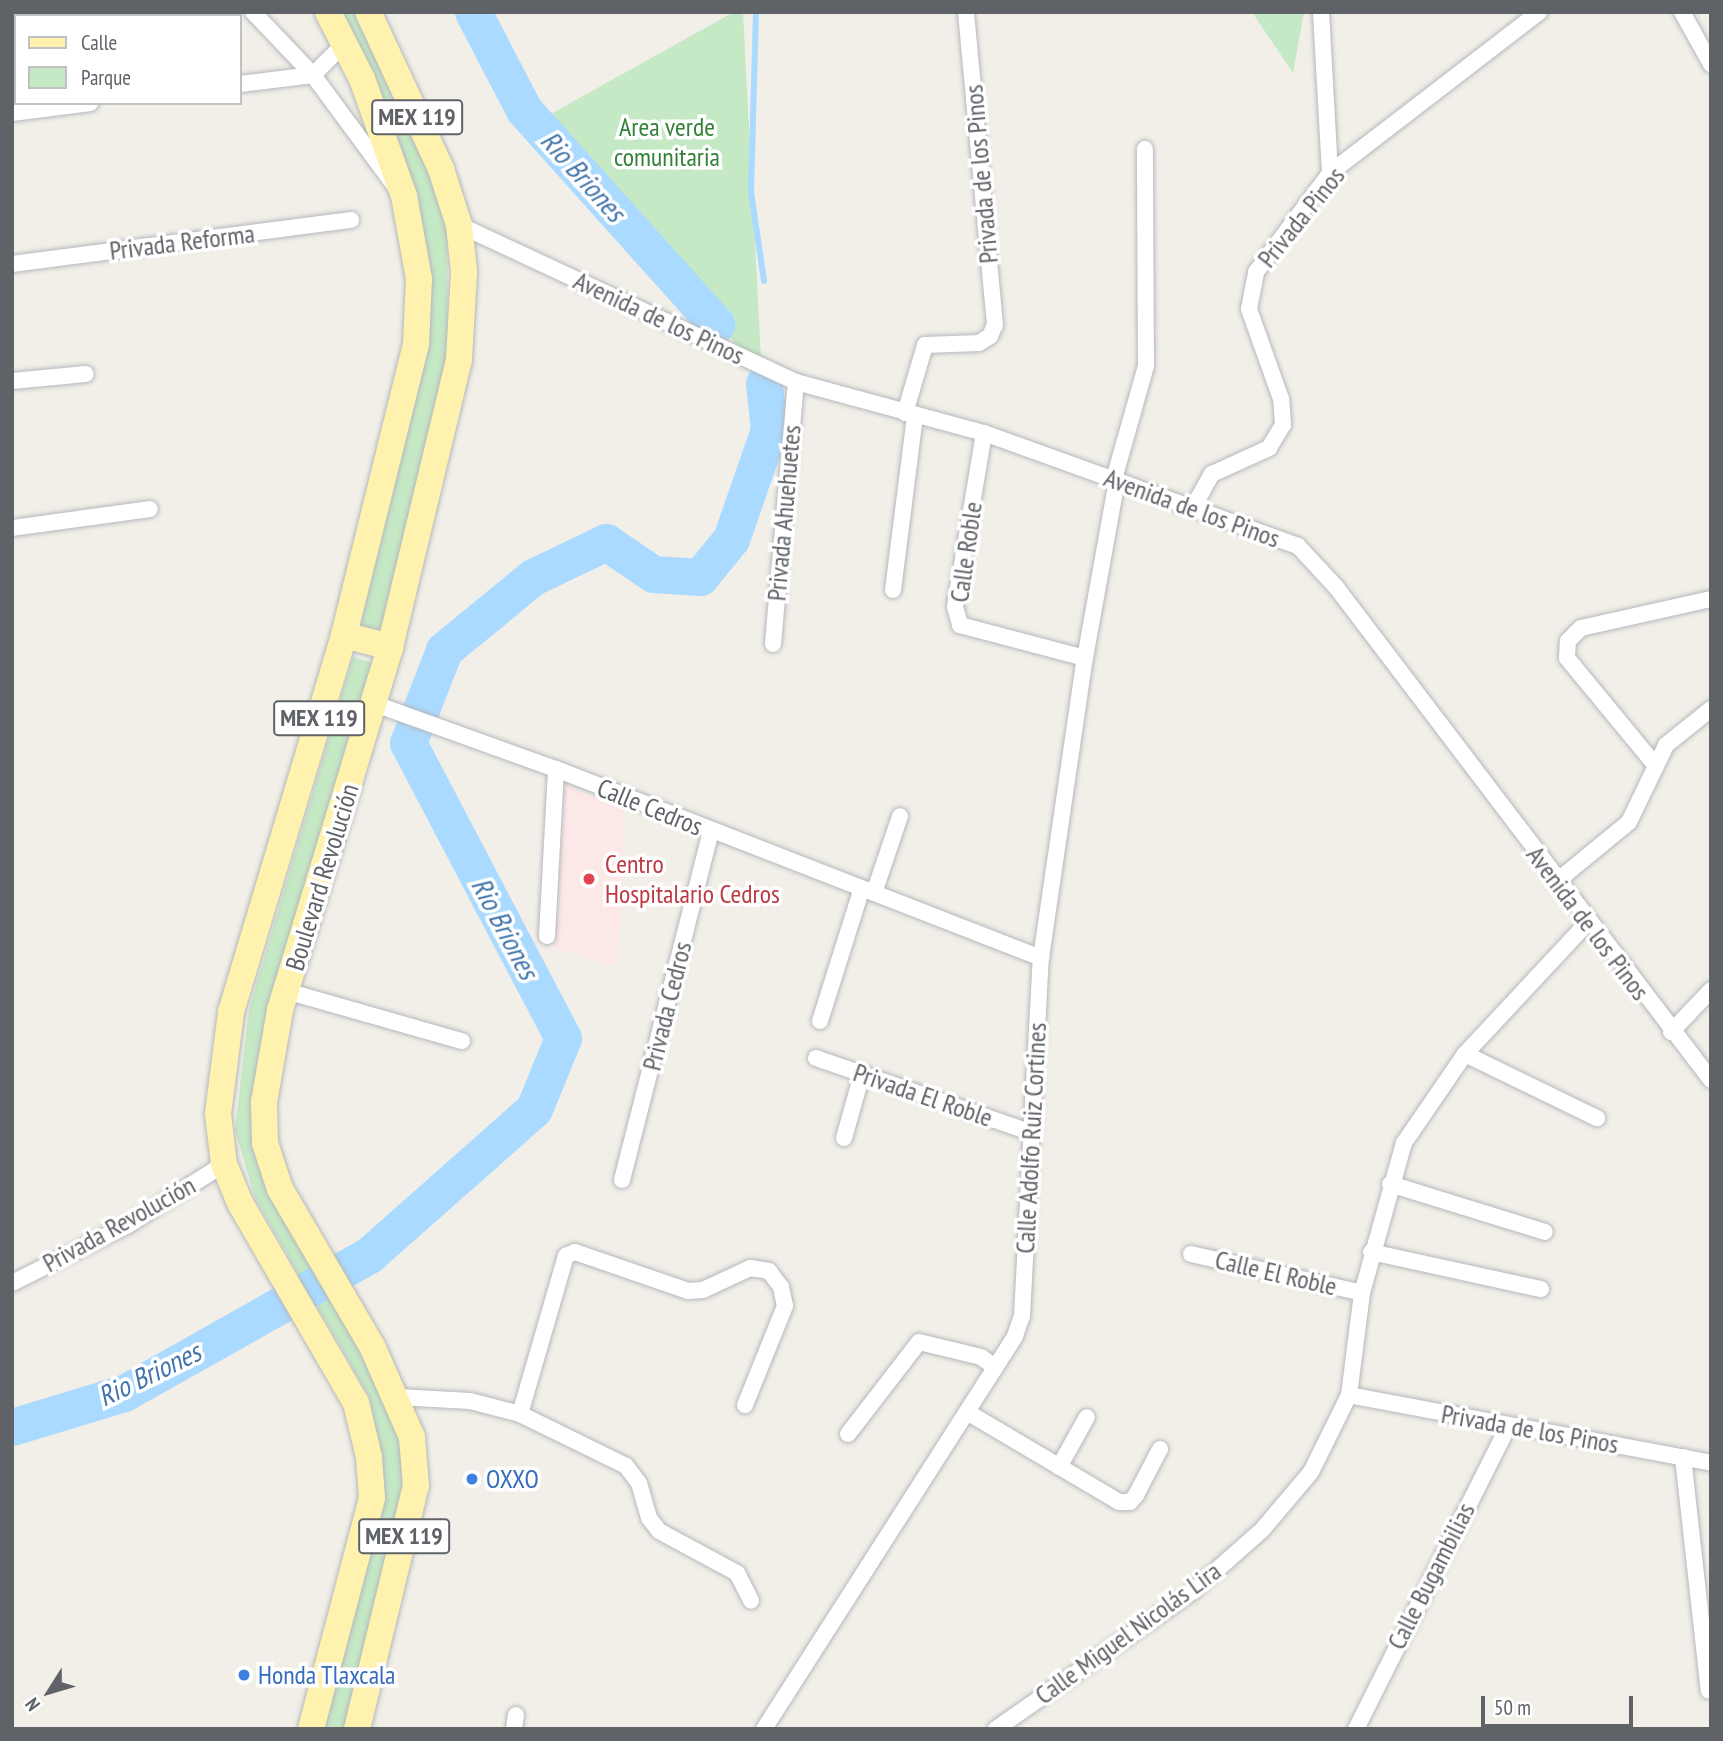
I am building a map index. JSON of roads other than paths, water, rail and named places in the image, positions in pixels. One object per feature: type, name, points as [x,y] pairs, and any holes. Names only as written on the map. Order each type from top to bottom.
[{"type":"main road","name":"Boulevard Revolución","points":[[312,1729],[372,1498],[369,1457],[356,1403],[255,1232],[225,1164],[218,1114],[230,1012],[344,635],[416,343],[419,279],[404,196],[388,145],[328,12]]},
{"type":"main road","name":"Boulevard Revolución","points":[[361,1728],[416,1486],[412,1437],[398,1397],[373,1348],[291,1212],[265,1143],[264,1102],[286,991],[375,705],[459,359],[464,271],[459,225],[441,169],[368,12]]},
{"type":"main road","points":[[344,635],[390,647]]},
{"type":"street","points":[[253,12],[313,75],[380,172],[404,196]]},
{"type":"street","name":"Privada de los Pinos","points":[[910,414],[925,345],[979,343],[990,336],[995,325],[966,12]]},
{"type":"street","points":[[1321,12],[1330,173]]},
{"type":"street","name":"Privada Pinos","points":[[1194,506],[1212,474],[1269,448],[1283,425],[1281,399],[1249,309],[1256,272],[1330,173],[1539,12]]},
{"type":"street","points":[[1682,12],[1711,64]]},
{"type":"street","points":[[242,85],[313,75],[344,44]]},
{"type":"street","points":[[12,113],[47,106]]},
{"type":"street","name":"Calle Adolfo Ruiz Cortines","points":[[764,1729],[967,1412],[1022,1316],[1041,958],[1085,657],[1115,479],[1146,366],[1145,149]]},
{"type":"street","name":"Privada Reforma","points":[[12,264],[351,220]]},
{"type":"street","name":"Avenida de los Pinos","points":[[459,225],[796,382],[984,433],[1194,506],[1298,546],[1336,587],[1556,882],[1711,1080]]},
{"type":"street","points":[[12,381],[86,374]]},
{"type":"street","name":"Privada Ahuehuetes","points":[[773,645],[796,382]]},
{"type":"street","points":[[893,590],[910,414]]},
{"type":"street","name":"Calle Roble","points":[[984,433],[954,607],[960,625],[1085,657]]},
{"type":"street","points":[[12,528],[149,509]]},
{"type":"street","points":[[1656,766],[1567,658],[1568,641],[1581,628],[1711,599]]},
{"type":"street","name":"Calle Cedros","points":[[375,705],[556,769],[1041,958]]},
{"type":"street","points":[[1556,882],[1629,822],[1666,745],[1711,709]]},
{"type":"street","points":[[547,936],[556,769]]},
{"type":"street","points":[[820,1021],[868,891],[900,816]]},
{"type":"street","name":"Privada Cedros","points":[[622,1180],[711,831]]},
{"type":"street","name":"Calle Miguel Nicolás Lira","points":[[996,1729],[1193,1591],[1262,1530],[1311,1472],[1349,1395],[1362,1293],[1390,1184],[1404,1143],[1465,1054],[1588,922]]},
{"type":"street","points":[[1671,1032],[1711,990]]},
{"type":"street","points":[[286,991],[462,1041]]},
{"type":"street","points":[[1465,1054],[1597,1118]]},
{"type":"street","name":"Privada El Roble","points":[[816,1058],[1030,1132]]},
{"type":"street","points":[[844,1138],[862,1074]]},
{"type":"street","name":"Privada Revolución","points":[[12,1283],[128,1225],[225,1164]]},
{"type":"street","points":[[1390,1184],[1545,1232]]},
{"type":"street","points":[[520,1414],[566,1256],[575,1252],[688,1291],[703,1290],[750,1268],[769,1271],[782,1287],[785,1306],[745,1405]]},
{"type":"street","points":[[1371,1252],[1541,1289]]},
{"type":"street","name":"Calle El Roble","points":[[1191,1254],[1362,1293]]},
{"type":"street","points":[[848,1434],[919,1342],[981,1357],[995,1367]]},
{"type":"street","name":"Privada de los Pinos","points":[[1349,1395],[1711,1462]]},
{"type":"street","points":[[398,1397],[470,1401],[520,1414],[626,1466],[639,1483],[649,1518],[659,1531],[737,1573],[751,1601]]},
{"type":"street","points":[[967,1412],[1119,1502],[1130,1502],[1160,1449]]},
{"type":"street","points":[[1059,1467],[1087,1417]]},
{"type":"street","name":"Calle Bugambilias","points":[[1353,1727],[1509,1425]]},
{"type":"street","points":[[1683,1457],[1709,1691]]},
{"type":"waterway","name":"Rio Briones","points":[[473,12],[524,110],[716,324]]},
{"type":"waterway","points":[[756,12],[751,192],[764,281]]},
{"type":"waterway","name":"Rio Briones","points":[[12,1427],[124,1393],[369,1255],[534,1109],[563,1038],[408,743],[444,650],[533,577],[606,542],[653,574],[700,577],[731,539],[769,430],[764,383]]},
{"type":"place","name":"Centro Hospitalario Cedros","points":[[589,879]]},
{"type":"place","name":"OXXO","points":[[472,1479]]},
{"type":"place","name":"Honda Tlaxcala","points":[[244,1675]]},
{"type":"park label","name":"Area verde comunitaria","points":[[667,142]]}]
